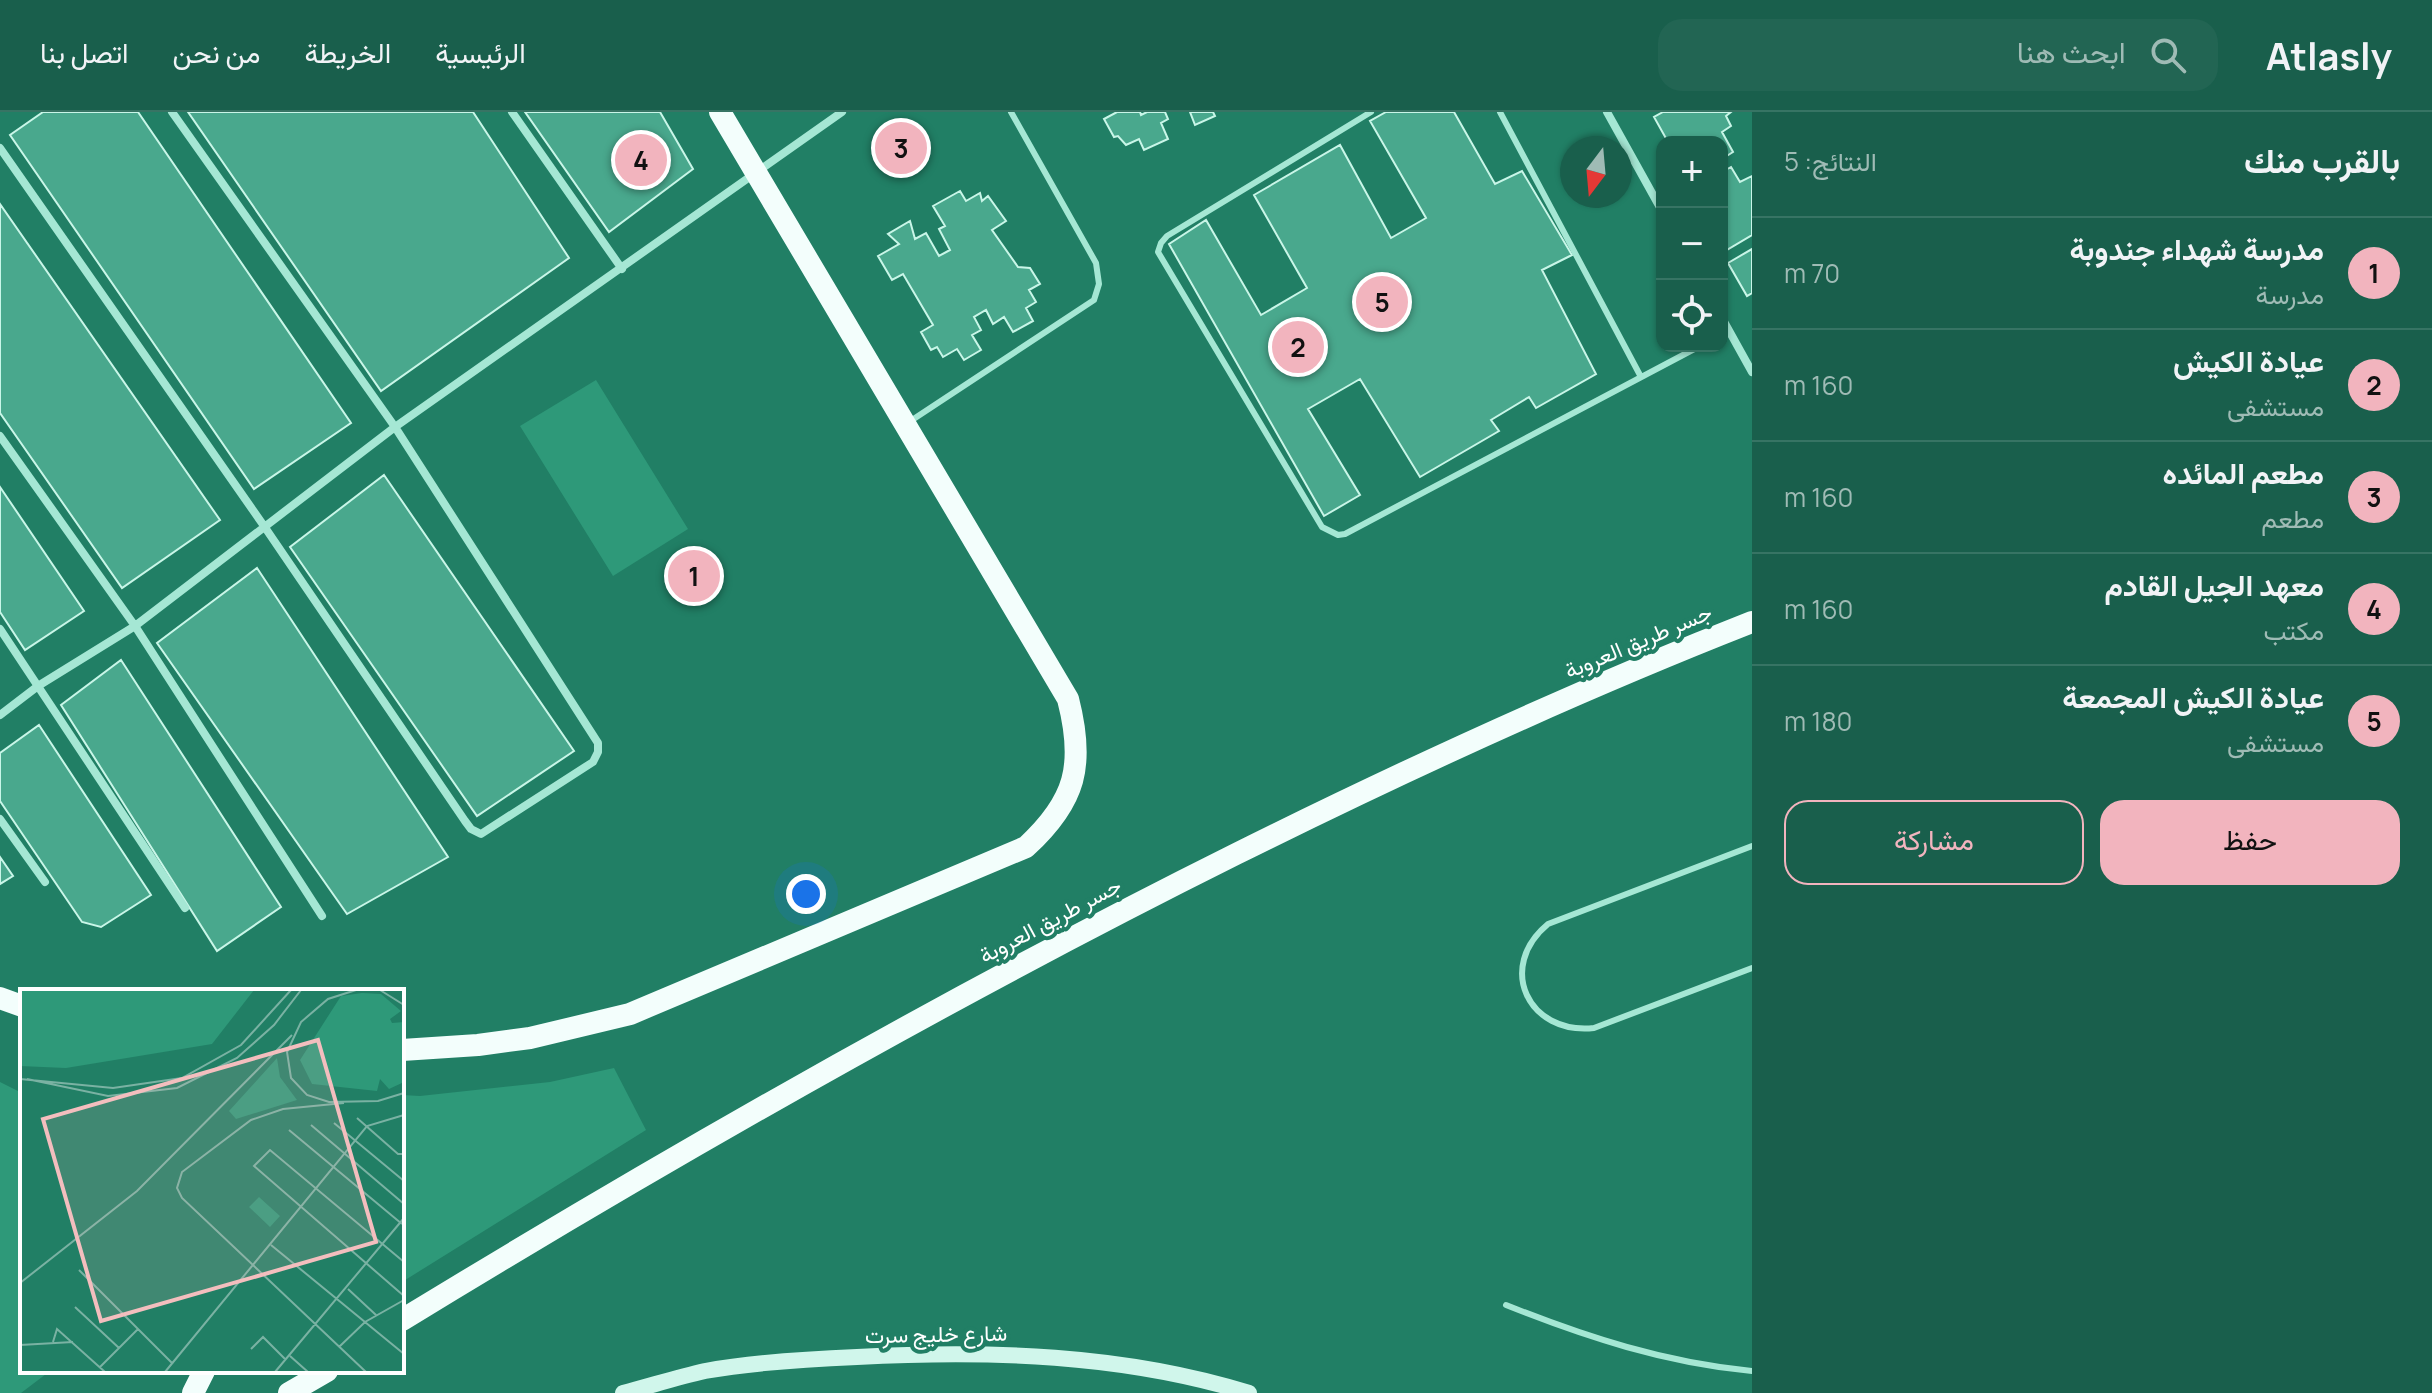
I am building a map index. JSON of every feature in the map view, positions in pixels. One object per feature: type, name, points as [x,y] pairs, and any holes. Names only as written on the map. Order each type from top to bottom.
[{"type":"highway","points":[[404,1050],[530,1038],[630,1014],[1026,847],[1050,825],[1067,796],[1076,765],[1076,732],[1068,699],[720,112]]},
{"type":"highway","name":"جسر طريق العروبة","points":[[404,1319],[799,1085],[1156,894],[1443,755],[1752,622]]},
{"type":"highway","points":[[0,988],[20,993]]},
{"type":"highway","points":[[0,998],[20,1005]]},
{"type":"highway","points":[[193,1393],[203,1373]]},
{"type":"highway","points":[[289,1393],[324,1373]]},
{"type":"main road","name":"شارع خليج سرت","points":[[623,1393],[706,1371],[811,1359],[926,1354],[1017,1355],[1122,1365],[1249,1393]]},
{"type":"street","points":[[0,148],[471,829],[481,834],[593,762],[598,743],[395,427],[172,112]]},
{"type":"street","points":[[512,112],[622,269]]},
{"type":"street","points":[[0,715],[38,686],[135,626],[395,427],[842,112]]},
{"type":"street","points":[[1607,112],[1660,208]]},
{"type":"street","points":[[1728,336],[1752,372]]},
{"type":"street","points":[[0,436],[135,626],[322,916]]},
{"type":"street","points":[[0,629],[185,908]]},
{"type":"street","points":[[0,819],[45,882]]},
{"type":"lane","points":[[905,424],[1094,300],[1099,284],[1096,263],[1011,112]]},
{"type":"lane","points":[[1371,112],[1167,236],[1158,252],[1322,527],[1338,535],[1345,534],[1689,352]]},
{"type":"lane","points":[[1500,112],[1641,377]]},
{"type":"lane","points":[[1752,846],[1548,924],[1530,943],[1522,969],[1527,995],[1543,1017],[1567,1028],[1581,1029],[1594,1028],[1752,968]]},
{"type":"lane","points":[[1506,1305],[1586,1336],[1631,1349],[1678,1361],[1752,1371]]},
{"type":"green space","points":[[596,380],[688,529],[613,576],[520,426]]},
{"type":"green space","points":[[614,1068],[646,1130],[404,1281],[404,1095],[550,1082]]},
{"type":"green space","points":[[0,1082],[20,1092],[20,1373],[47,1373],[21,1393],[0,1393]]},
{"type":"building","points":[[43,112],[138,112],[351,423],[254,489],[10,135]]},
{"type":"building","points":[[188,112],[473,112],[569,258],[381,391]]},
{"type":"building","points":[[525,112],[660,112],[693,169],[609,232]]},
{"type":"building","points":[[1117,112],[1140,112],[1141,115],[1165,112],[1168,119],[1161,123],[1168,139],[1144,150],[1139,139],[1126,145],[1118,136],[1114,137],[1104,119]]},
{"type":"building","points":[[1190,112],[1213,112],[1215,116],[1195,125]]},
{"type":"building","points":[[1386,112],[1454,112],[1495,184],[1522,171],[1572,255],[1542,270],[1596,374],[1536,408],[1529,397],[1491,420],[1499,431],[1420,477],[1360,379],[1308,409],[1360,495],[1324,516],[1169,244],[1206,220],[1261,315],[1307,288],[1254,195],[1340,145],[1391,238],[1426,218],[1370,121]]},
{"type":"building","points":[[1663,112],[1731,112],[1726,116],[1731,126],[1722,132],[1724,136],[1665,136],[1654,117]]},
{"type":"building","points":[[1731,167],[1740,182],[1752,176],[1752,235],[1728,249],[1728,208],[1728,169]]},
{"type":"building","points":[[960,191],[966,201],[980,193],[982,201],[988,196],[1006,221],[992,230],[1018,267],[1030,268],[1040,284],[1029,290],[1036,302],[1026,308],[1033,321],[1013,332],[1004,317],[993,324],[986,310],[974,317],[981,330],[972,335],[981,350],[964,360],[957,349],[943,357],[937,347],[931,350],[921,332],[933,325],[903,274],[892,280],[878,256],[899,244],[888,234],[910,221],[915,239],[926,233],[939,256],[950,250],[939,229],[945,226],[933,206]]},
{"type":"building","points":[[0,204],[220,520],[122,588],[0,413]]},
{"type":"building","points":[[1752,249],[1752,293],[1747,296],[1728,263]]},
{"type":"building","points":[[384,475],[574,751],[477,816],[290,547]]},
{"type":"building","points":[[0,487],[84,611],[25,650],[0,612]]},
{"type":"building","points":[[257,568],[448,857],[347,914],[157,643]]},
{"type":"building","points":[[121,660],[281,907],[217,951],[61,705]]},
{"type":"building","points":[[39,725],[151,895],[101,927],[82,922],[0,801],[0,753]]},
{"type":"building","points":[[0,857],[13,876],[0,884]]},
{"type":"place","name":"مطعم المائده","points":[[901,148]]},
{"type":"place","name":"معهد الجيل القادم","points":[[641,160]]},
{"type":"place","name":"عيادة الكيش المجمعة","points":[[1382,302]]},
{"type":"place","name":"عيادة الكيش","points":[[1298,347]]},
{"type":"place","name":"مدرسة شهداء جندوبة","points":[[694,576]]}]
